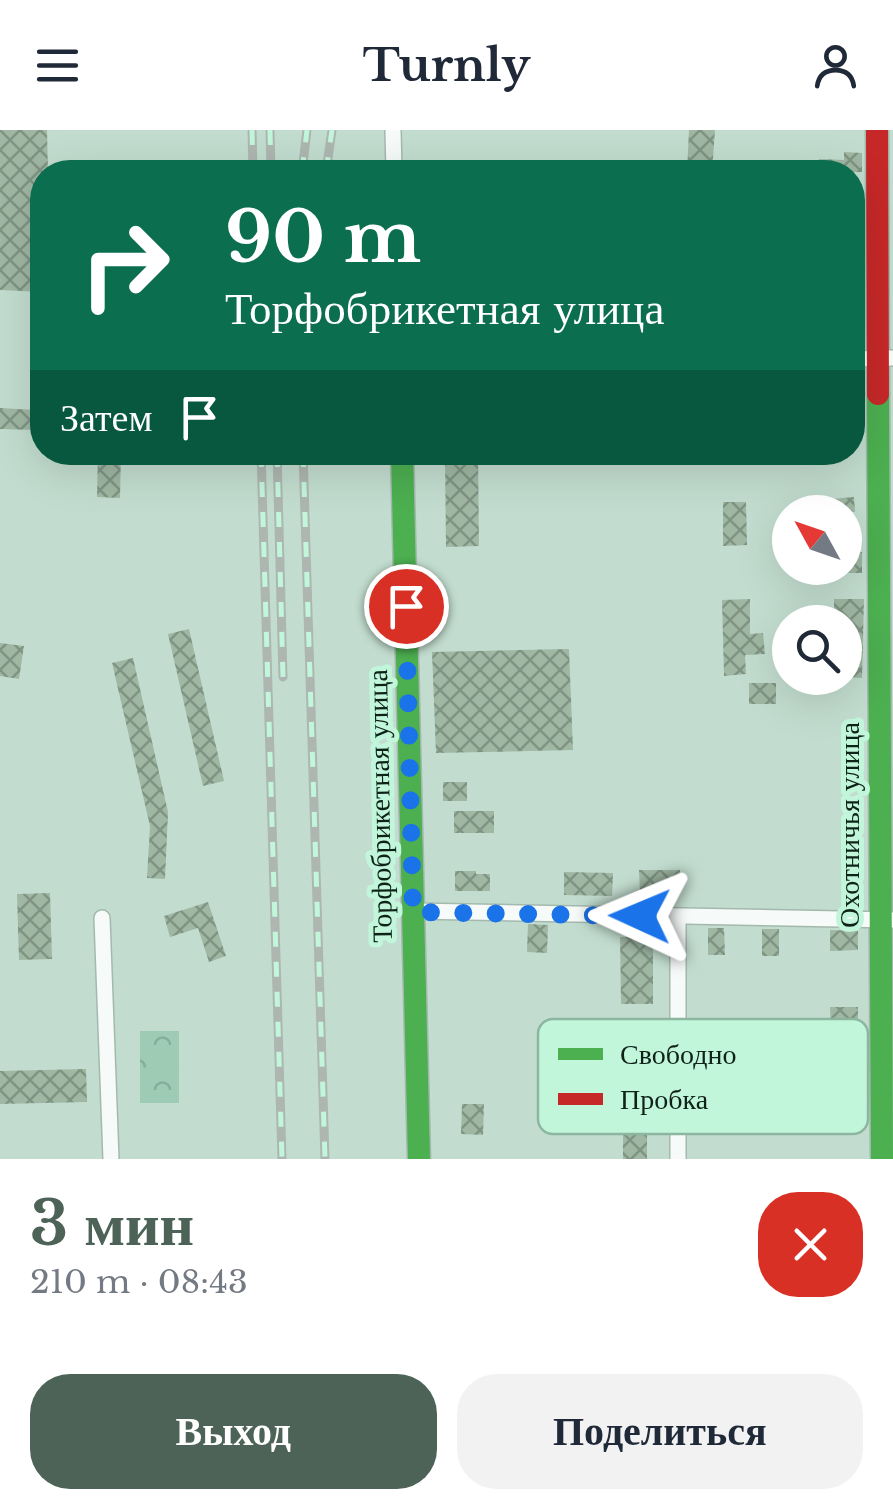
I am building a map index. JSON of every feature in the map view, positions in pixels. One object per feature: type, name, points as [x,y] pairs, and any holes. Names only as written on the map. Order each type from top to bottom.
[{"type":"street","points":[[393,130],[394,160]]},
{"type":"street","name":"Охотничья улица","points":[[877,130],[885,358],[886,920],[882,1159]]},
{"type":"street","name":"Торфобрикетная улица","points":[[402,465],[419,1159]]},
{"type":"street","points":[[413,912],[886,920]]},
{"type":"street","points":[[678,917],[678,1019]]},
{"type":"street","points":[[102,918],[111,1159]]},
{"type":"green space","points":[[140,1031],[179,1031],[179,1103],[140,1103]]},
{"type":"building","points":[[0,130],[47,130],[48,160],[30,160],[30,291],[0,290]]},
{"type":"building","points":[[689,130],[715,130],[713,160],[688,160]]},
{"type":"building","points":[[844,152],[862,153],[862,160],[844,160]]},
{"type":"building","points":[[0,408],[30,410],[30,430],[0,429]]},
{"type":"building","points":[[98,465],[121,465],[120,498],[97,497]]},
{"type":"building","points":[[445,465],[478,465],[479,546],[446,547]]},
{"type":"building","points":[[723,502],[746,502],[747,545],[723,546]]},
{"type":"building","points":[[750,599],[750,634],[763,633],[765,654],[745,655],[746,674],[724,676],[722,600]]},
{"type":"building","points":[[834,599],[864,599],[862,678],[862,605],[834,605]]},
{"type":"building","points":[[189,629],[224,781],[203,786],[168,634]]},
{"type":"building","points":[[0,643],[24,646],[19,679],[0,676]]},
{"type":"building","points":[[569,649],[573,750],[436,753],[432,652]]},
{"type":"building","points":[[133,658],[168,812],[165,879],[147,878],[150,826],[112,663]]},
{"type":"building","points":[[749,683],[772,683],[776,704],[749,704]]},
{"type":"building","points":[[443,782],[467,782],[467,801],[443,801]]},
{"type":"building","points":[[454,811],[494,811],[494,833],[454,833]]},
{"type":"building","points":[[843,858],[862,859],[861,892],[842,891]]},
{"type":"building","points":[[639,870],[680,870],[680,892],[640,893]]},
{"type":"building","points":[[455,871],[490,874],[490,891],[455,891]]},
{"type":"building","points":[[564,872],[613,873],[612,896],[564,895]]},
{"type":"building","points":[[50,893],[52,959],[19,960],[17,894]]},
{"type":"building","points":[[208,902],[226,956],[209,962],[198,928],[170,937],[164,916]]},
{"type":"building","points":[[528,924],[548,925],[547,953],[527,952]]},
{"type":"building","points":[[708,928],[724,928],[725,955],[708,955]]},
{"type":"building","points":[[762,929],[779,929],[779,956],[762,956]]},
{"type":"building","points":[[830,930],[858,931],[858,950],[830,951]]},
{"type":"building","points":[[653,936],[653,1004],[621,1004],[620,937]]},
{"type":"building","points":[[830,1007],[858,1007],[858,1019],[831,1019]]},
{"type":"building","points":[[86,1069],[87,1102],[0,1104],[0,1071]]},
{"type":"building","points":[[462,1104],[484,1104],[483,1135],[461,1134]]},
{"type":"building","points":[[623,1134],[647,1134],[647,1159],[623,1159]]},
{"type":"railway","points":[[252,130],[253,160]]},
{"type":"railway","points":[[270,130],[271,160]]},
{"type":"railway","points":[[303,160],[307,130]]},
{"type":"railway","points":[[328,160],[332,130]]},
{"type":"railway","points":[[261,465],[282,1159]]},
{"type":"railway","points":[[277,465],[283,677]]},
{"type":"railway","points":[[303,465],[325,1159]]},
{"type":"traffic: fast","points":[[878,394],[882,1159]]},
{"type":"traffic: fast","points":[[402,465],[419,1159]]},
{"type":"traffic: jam","points":[[877,130],[878,394]]},
{"type":"route","points":[[406,606],[413,912],[640,916]]}]
